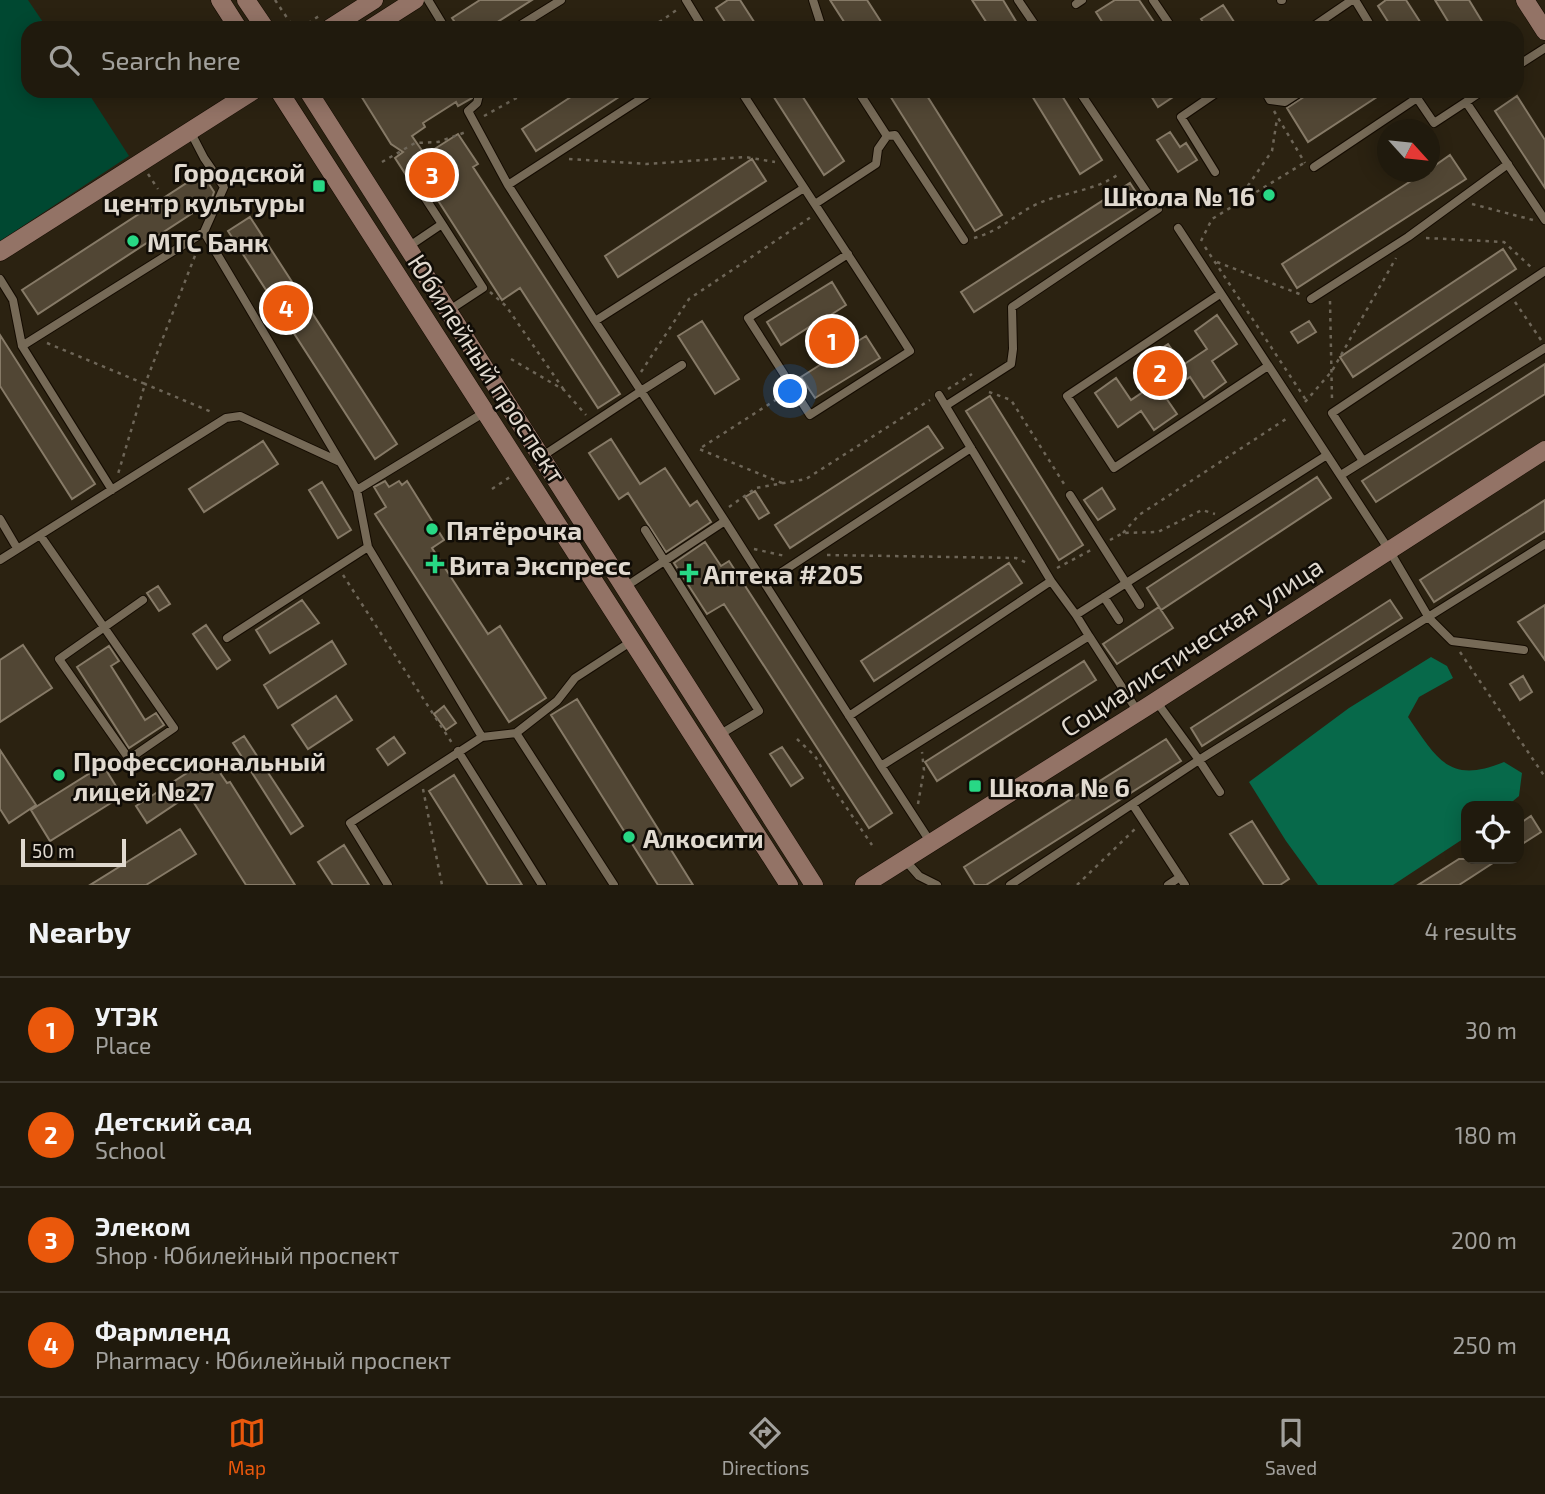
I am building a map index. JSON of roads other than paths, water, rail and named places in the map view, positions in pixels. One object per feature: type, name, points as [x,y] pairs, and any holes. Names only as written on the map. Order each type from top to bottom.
[{"type":"main road","points":[[220,0],[234,21]]},
{"type":"main road","points":[[246,0],[260,21]]},
{"type":"main road","points":[[341,21],[374,0]]},
{"type":"main road","points":[[382,21],[415,0]]},
{"type":"main road","points":[[1525,0],[1545,31]]},
{"type":"main road","points":[[0,252],[242,98]]},
{"type":"main road","name":"Юбилейный проспект","points":[[283,98],[789,885]]},
{"type":"main road","name":"Юбилейный проспект","points":[[312,98],[814,885]]},
{"type":"main road","name":"Социалистическая улица","points":[[864,885],[1156,701],[1545,450]]},
{"type":"lane","points":[[428,0],[441,21]]},
{"type":"lane","points":[[527,21],[561,0]]},
{"type":"lane","points":[[813,0],[820,21]]},
{"type":"lane","points":[[1018,0],[1032,21]]},
{"type":"lane","points":[[1153,0],[1167,21]]},
{"type":"lane","points":[[1322,21],[1353,0],[1367,21]]},
{"type":"lane","points":[[687,2],[699,21]]},
{"type":"lane","points":[[1524,62],[1545,48]]},
{"type":"lane","points":[[478,98],[477,103],[468,111],[508,185],[931,843]]},
{"type":"lane","points":[[508,185],[642,98]]},
{"type":"lane","points":[[746,98],[818,208],[848,254],[911,351],[810,415],[748,318],[848,254]]},
{"type":"lane","points":[[863,98],[887,136]]},
{"type":"lane","points":[[947,405],[1012,364],[1012,307],[1158,209],[1084,98]]},
{"type":"lane","points":[[1209,98],[1181,117],[1215,172]]},
{"type":"lane","points":[[1269,98],[1285,102],[1291,98]]},
{"type":"lane","points":[[1314,167],[1417,98],[1434,123],[1472,98]]},
{"type":"lane","points":[[1466,102],[1545,220]]},
{"type":"lane","points":[[22,345],[205,232],[224,187],[204,159],[190,131]]},
{"type":"lane","points":[[818,208],[876,164],[878,149],[887,136],[895,135],[964,240]]},
{"type":"lane","points":[[1311,299],[1408,237],[1508,164]]},
{"type":"lane","points":[[416,184],[483,288],[448,311]]},
{"type":"lane","points":[[595,321],[804,188]]},
{"type":"lane","points":[[408,247],[442,224]]},
{"type":"lane","points":[[1178,228],[1341,475],[1429,618],[1452,640],[1524,650]]},
{"type":"lane","points":[[205,232],[357,490],[368,547],[482,737]]},
{"type":"lane","points":[[1363,461],[1332,413],[1542,273]]},
{"type":"lane","points":[[0,279],[13,300],[22,345],[112,490]]},
{"type":"lane","points":[[1220,295],[1066,396],[1114,468],[1268,366]]},
{"type":"lane","points":[[1341,475],[1545,347]]},
{"type":"lane","points":[[541,457],[682,365]]},
{"type":"lane","points":[[939,395],[1049,577],[1138,712]]},
{"type":"lane","points":[[357,490],[485,412]]},
{"type":"lane","points":[[0,560],[226,418],[240,416],[340,461]]},
{"type":"lane","points":[[765,583],[971,448]]},
{"type":"lane","points":[[1076,615],[1326,455]]},
{"type":"lane","points":[[1070,495],[1140,605]]},
{"type":"lane","points":[[613,611],[628,593],[723,517]]},
{"type":"lane","points":[[0,519],[17,548]]},
{"type":"lane","points":[[645,530],[759,711],[719,736]]},
{"type":"lane","points":[[40,535],[104,627],[174,728],[129,759],[59,659],[104,627],[143,600]]},
{"type":"lane","points":[[1010,885],[1199,760],[1545,544]]},
{"type":"lane","points":[[227,638],[368,547]]},
{"type":"lane","points":[[849,716],[1049,577]]},
{"type":"lane","points":[[1104,597],[1119,620]]},
{"type":"lane","points":[[881,766],[1089,636]]},
{"type":"lane","points":[[388,885],[350,823],[482,737],[516,733],[556,702],[575,677],[632,641]]},
{"type":"lane","points":[[1156,701],[1220,792]]},
{"type":"lane","points":[[516,733],[614,885]]},
{"type":"lane","points":[[457,751],[542,885]]},
{"type":"lane","points":[[1133,805],[1182,881],[1168,885]]},
{"type":"lane","points":[[905,860],[919,876],[937,885]]},
{"type":"place","name":"Элеком","points":[[432,175]]},
{"type":"place","name":"Городской центр культуры","points":[[319,186]]},
{"type":"place","name":"Школа № 16","points":[[1269,195]]},
{"type":"place","name":"МТС Банк","points":[[133,241]]},
{"type":"place","name":"Фармленд","points":[[286,308]]},
{"type":"place","name":"УТЭК","points":[[832,341]]},
{"type":"place","name":"Детский сад","points":[[1160,373]]},
{"type":"place","name":"Пятёрочка","points":[[432,529]]},
{"type":"place","name":"Вита Экспресс","points":[[435,564]]},
{"type":"place","name":"Аптека #205","points":[[689,573]]},
{"type":"place","name":"Профессиональный лицей №27","points":[[59,775]]},
{"type":"place","name":"Школа № 6","points":[[975,786]]},
{"type":"place","name":"Алкосити","points":[[629,837]]}]
